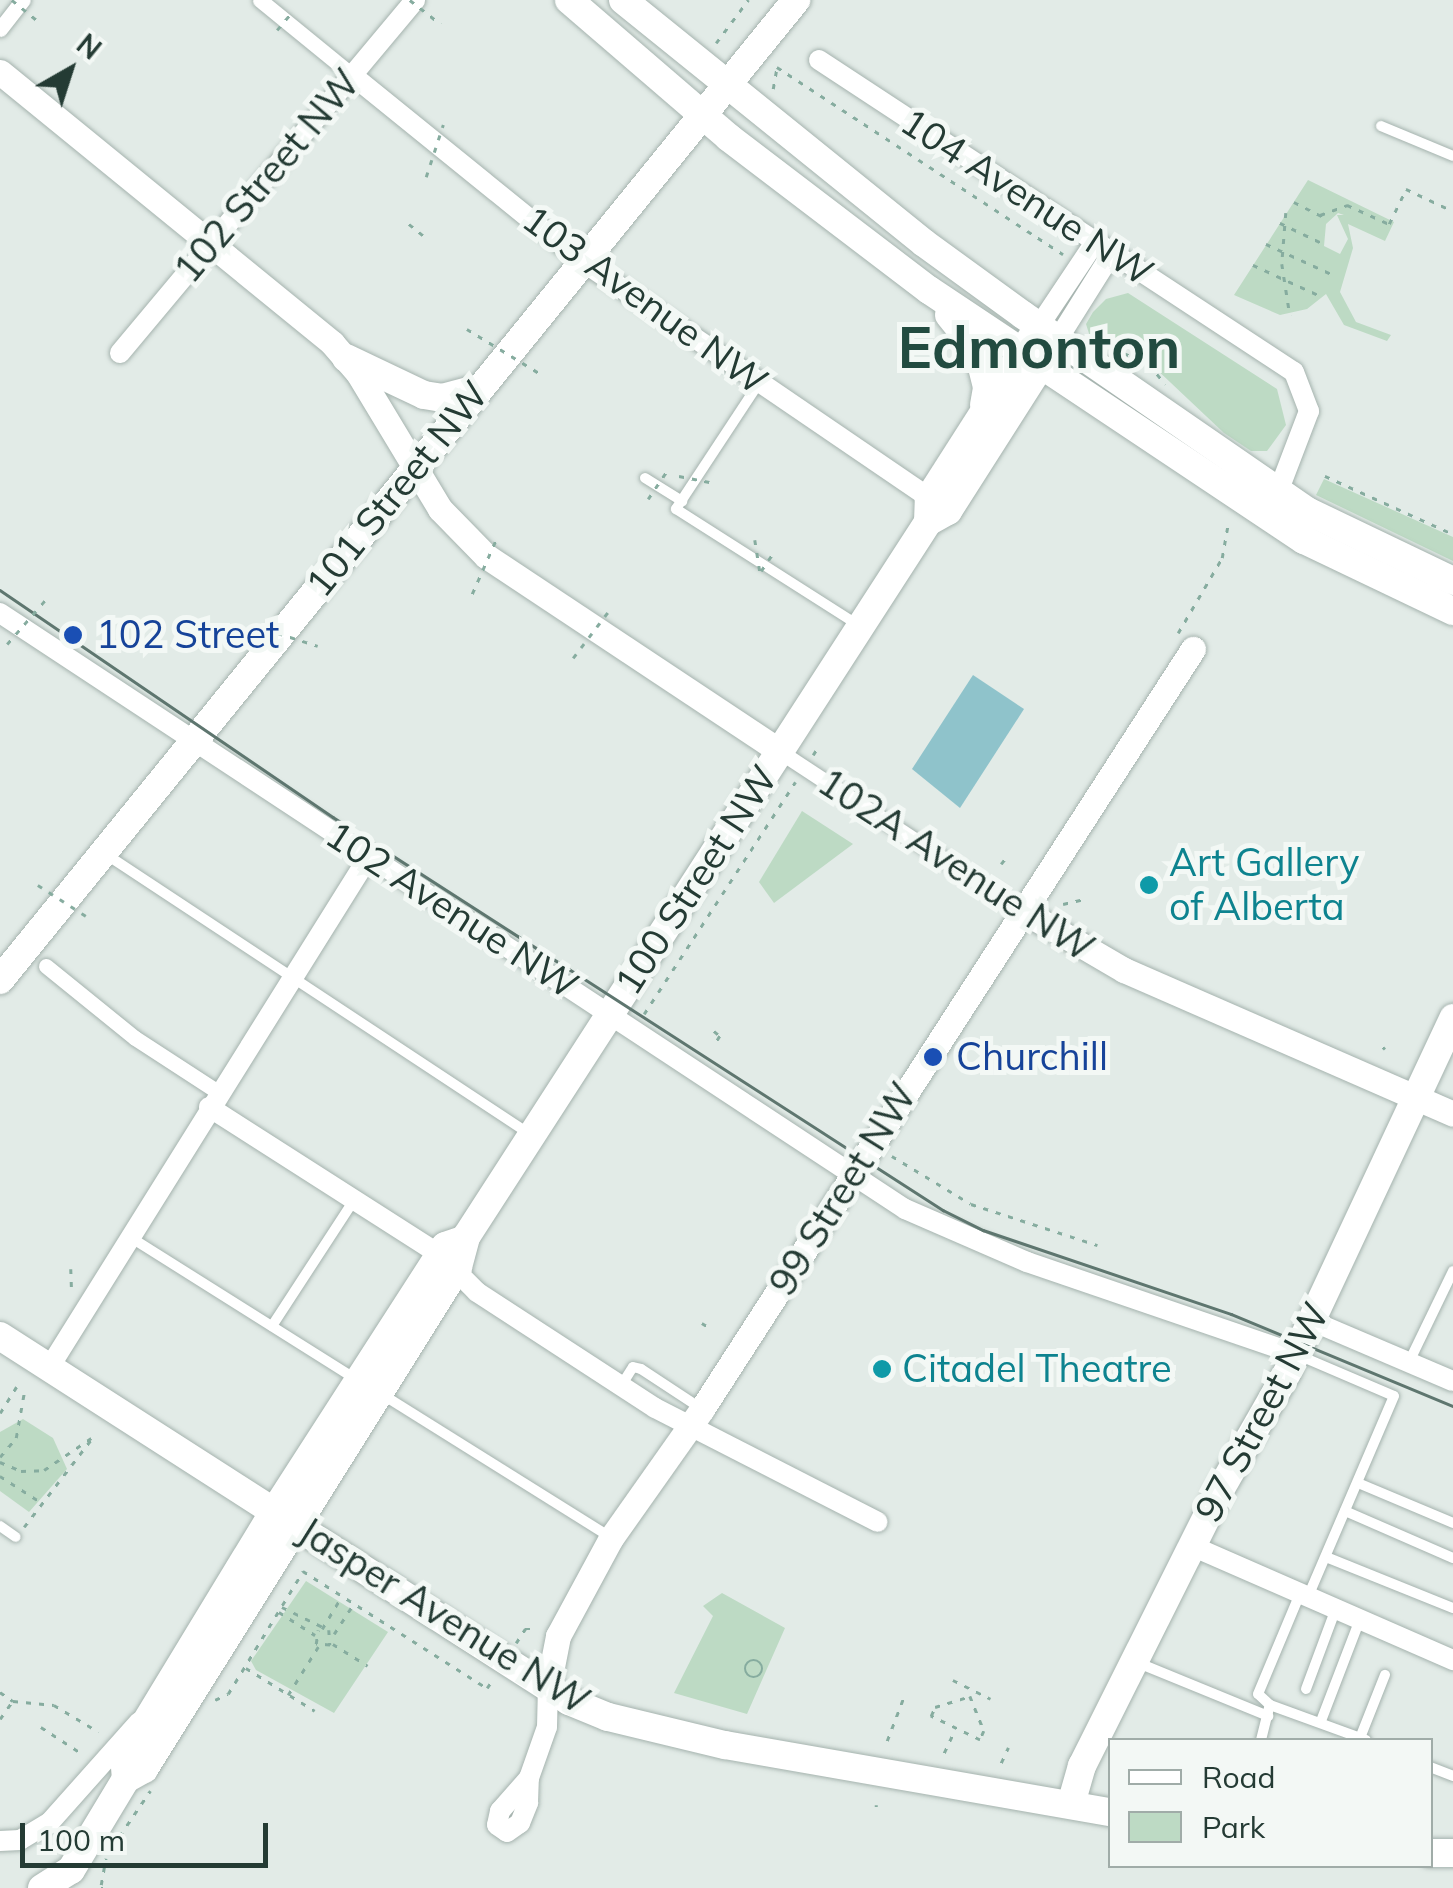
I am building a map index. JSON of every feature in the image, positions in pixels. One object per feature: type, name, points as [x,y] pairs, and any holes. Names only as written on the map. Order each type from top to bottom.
[{"type":"main road","points":[[568,0],[703,116],[929,290],[1030,359],[1274,505],[1453,581]]},
{"type":"main road","points":[[623,0],[924,244],[1048,332],[1342,562],[1451,612]]},
{"type":"main road","name":"101 Street NW","points":[[0,980],[796,0]]},
{"type":"main road","points":[[703,116],[736,120],[830,194],[887,231],[924,244]]},
{"type":"main road","points":[[929,290],[978,352],[988,388],[983,411]]},
{"type":"main road","name":"100 Street NW","points":[[119,1791],[124,1758],[152,1711],[285,1517],[1048,332]]},
{"type":"main road","points":[[346,358],[424,395],[442,398],[480,388]]},
{"type":"main road","name":"100 Street NW","points":[[935,510],[983,411],[1030,359]]},
{"type":"main road","name":"97 Street NW","points":[[1071,1804],[1082,1766],[1192,1546],[1296,1354],[1453,1018]]},
{"type":"main road","name":"Jasper Avenue NW","points":[[0,1336],[548,1687],[608,1718],[670,1734],[1108,1812]]},
{"type":"main road","name":"100 Street NW","points":[[119,1791],[144,1769],[285,1517]]},
{"type":"main road","points":[[42,1888],[70,1870],[119,1791]]},
{"type":"street","points":[[0,29],[23,0]]},
{"type":"street","points":[[260,0],[352,75]]},
{"type":"street","name":"102 Street NW","points":[[120,353],[413,0]]},
{"type":"street","name":"104 Avenue NW","points":[[819,60],[1286,366],[1301,380],[1308,411],[1274,505]]},
{"type":"street","points":[[0,72],[346,358],[414,468]]},
{"type":"street","name":"103 Avenue NW","points":[[352,75],[582,262],[935,510]]},
{"type":"street","name":"100 Street NW","points":[[1048,332],[1103,247]]},
{"type":"street","name":"102A Avenue NW","points":[[414,468],[450,521],[495,563],[1024,911],[1124,970],[1453,1114]]},
{"type":"street","name":"102 Avenue NW","points":[[0,614],[852,1176],[958,1236],[1296,1354]]},
{"type":"street","name":"99 Street NW","points":[[548,1687],[558,1636],[611,1538],[696,1418],[1192,649]]},
{"type":"street","points":[[50,1368],[127,1236],[369,856]]},
{"type":"street","points":[[46,966],[214,1100],[354,1200],[453,1255],[477,1292],[621,1386],[696,1418],[878,1522]]},
{"type":"street","points":[[1312,1321],[1453,1380]]},
{"type":"street","points":[[1192,1546],[1453,1660]]},
{"type":"street","points":[[529,1778],[547,1727],[548,1687]]},
{"type":"street","points":[[0,1842],[20,1840],[50,1822],[115,1743],[152,1711]]},
{"type":"lane","points":[[1380,126],[1453,156]]},
{"type":"lane","points":[[759,383],[676,509],[860,626]]},
{"type":"lane","points":[[645,478],[682,502]]},
{"type":"lane","points":[[102,852],[531,1135]]},
{"type":"lane","points":[[272,1326],[354,1200]]},
{"type":"lane","points":[[127,1236],[611,1538]]},
{"type":"lane","points":[[1409,1363],[1453,1271]]},
{"type":"lane","points":[[1262,1738],[1269,1711],[1258,1694],[1326,1557],[1394,1396],[1296,1354]]},
{"type":"lane","points":[[1358,1482],[1453,1524]]},
{"type":"lane","points":[[1345,1511],[1453,1558]]},
{"type":"lane","points":[[0,1526],[16,1537]]},
{"type":"lane","points":[[1326,1557],[1453,1608]]},
{"type":"lane","points":[[1306,1689],[1335,1611]]},
{"type":"lane","points":[[1320,1720],[1359,1622]]},
{"type":"lane","points":[[1135,1662],[1269,1711],[1320,1720],[1361,1738]]},
{"type":"lane","points":[[1363,1738],[1385,1675]]},
{"type":"path","points":[[12,0],[39,22]]},
{"type":"path","points":[[413,0],[441,24]]},
{"type":"path","points":[[716,43],[748,0]]},
{"type":"path","points":[[277,30],[293,11]]},
{"type":"path","points":[[773,88],[777,67],[1066,256]]},
{"type":"path","points":[[426,177],[444,126]]},
{"type":"path","points":[[1320,215],[1347,205],[1389,224],[1406,189],[1453,211]]},
{"type":"path","points":[[1294,202],[1328,219]]},
{"type":"path","points":[[1286,213],[1282,224],[1283,280],[1290,315]]},
{"type":"path","points":[[409,224],[426,237]]},
{"type":"path","points":[[1282,224],[1324,244]]},
{"type":"path","points":[[1266,244],[1336,276]]},
{"type":"path","points":[[1253,265],[1322,297]]},
{"type":"path","points":[[468,329],[544,376]]},
{"type":"path","points":[[648,499],[666,472]]},
{"type":"path","points":[[679,476],[709,482]]},
{"type":"path","points":[[1326,476],[1453,534]]},
{"type":"path","points":[[472,594],[498,535]]},
{"type":"path","points":[[755,540],[760,572],[774,552]]},
{"type":"path","points":[[6,644],[47,598]]},
{"type":"path","points":[[573,658],[611,608]]},
{"type":"path","points":[[253,625],[318,646]]},
{"type":"path","points":[[632,1032],[818,746]]},
{"type":"path","points":[[1001,864],[1008,855]]},
{"type":"path","points":[[38,885],[89,918]]},
{"type":"path","points":[[1063,904],[1085,898]]},
{"type":"path","points":[[714,1032],[720,1036],[717,1041]]},
{"type":"path","points":[[872,1142],[972,1204],[1096,1246]]},
{"type":"path","points":[[71,1269],[72,1294]]},
{"type":"path","points":[[702,1323],[710,1328]]},
{"type":"path","points":[[0,1413],[16,1388]]},
{"type":"path","points":[[16,1537],[93,1437],[44,1470],[21,1471],[0,1459],[16,1438],[24,1392]]},
{"type":"path","points":[[0,1476],[43,1504]]},
{"type":"path","points":[[302,1571],[488,1688]]},
{"type":"path","points":[[288,1695],[319,1646],[318,1631],[342,1596]]},
{"type":"path","points":[[332,1643],[354,1603]]},
{"type":"path","points":[[280,1609],[318,1631],[334,1635]]},
{"type":"path","points":[[319,1646],[332,1643],[368,1666]]},
{"type":"path","points":[[245,1667],[315,1711]]},
{"type":"path","points":[[953,1680],[991,1699]]},
{"type":"path","points":[[972,1690],[975,1684]]},
{"type":"path","points":[[0,1692],[13,1701],[54,1705],[98,1732]]},
{"type":"path","points":[[970,1696],[984,1731],[980,1740],[956,1728],[931,1716],[935,1707],[970,1696]]},
{"type":"path","points":[[887,1741],[904,1699]]},
{"type":"path","points":[[0,1719],[13,1701]]},
{"type":"path","points":[[41,1728],[84,1755]]},
{"type":"path","points":[[944,1753],[956,1728]]},
{"type":"path","points":[[1001,1763],[1008,1748]]},
{"type":"green space","points":[[1308,180],[1394,222],[1385,241],[1348,224],[1353,248],[1340,292],[1356,322],[1391,335],[1387,341],[1344,325],[1326,294],[1307,309],[1280,315],[1234,295]],"holes":[[[1338,213],[1344,215],[1337,215],[1348,239],[1340,254],[1324,246],[1326,224]]]},
{"type":"green space","points":[[1128,293],[1277,389],[1286,425],[1267,451],[1251,451],[1224,433],[1135,349],[1091,340],[1086,324],[1093,312],[1106,299]]},
{"type":"green space","points":[[1324,479],[1453,537],[1453,561],[1316,495]]},
{"type":"green space","points":[[802,811],[853,844],[774,903],[759,882]]},
{"type":"green space","points":[[23,1419],[53,1438],[67,1469],[29,1512],[0,1491],[0,1432]]},
{"type":"green space","points":[[306,1581],[388,1632],[334,1713],[256,1670],[251,1661]]},
{"type":"green space","points":[[722,1593],[785,1628],[747,1714],[674,1693],[713,1616],[703,1606]]},
{"type":"water","points":[[973,675],[1024,709],[960,808],[912,769]]},
{"type":"tram line","points":[[0,590],[333,817],[943,1210],[983,1230],[1231,1314],[1453,1406]]},
{"type":"place","name":"102 Street","points":[[73,635]]},
{"type":"place","name":"Art Gallery of Alberta","points":[[1149,885]]},
{"type":"place","name":"Churchill","points":[[933,1057]]},
{"type":"place","name":"Citadel Theatre","points":[[882,1369]]},
{"type":"district","name":"Edmonton","points":[[1039,347]]}]
